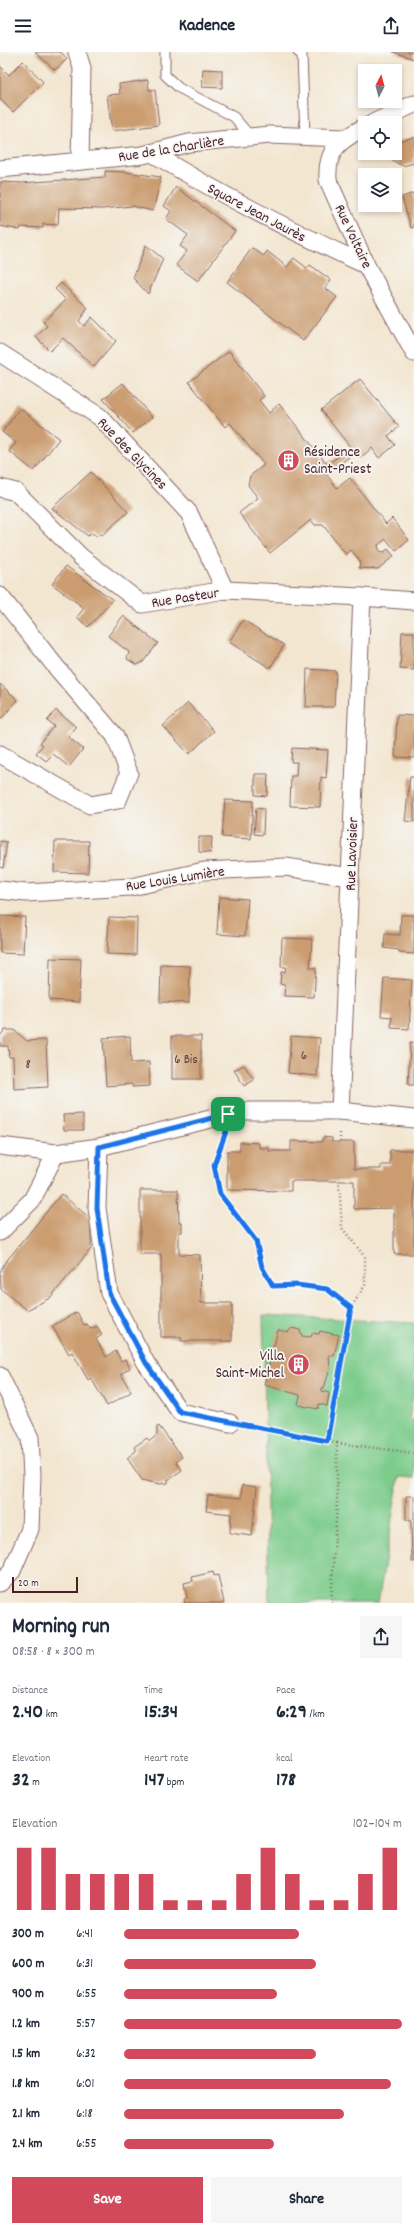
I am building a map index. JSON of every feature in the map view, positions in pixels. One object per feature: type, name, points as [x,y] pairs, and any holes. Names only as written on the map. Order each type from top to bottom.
[{"type":"street","points":[[77,52],[82,68],[80,161]]},
{"type":"street","points":[[388,116],[414,104]]},
{"type":"street","name":"Rue Voltaire","points":[[358,130],[343,138],[332,152],[327,166],[328,180],[366,265],[414,353]]},
{"type":"street","name":"Rue de la Charlière","points":[[0,169],[152,153],[190,143],[270,135],[343,138]]},
{"type":"street","name":"Square Jean Jaurès","points":[[152,153],[252,210],[316,243],[366,265]]},
{"type":"street","name":"Rue des Glycines","points":[[0,353],[100,417],[189,513],[225,590]]},
{"type":"street","name":"Rue Pasteur","points":[[0,488],[16,492],[81,557],[142,604],[225,590],[362,597],[414,602]]},
{"type":"street","points":[[0,596],[56,667],[115,736],[129,773],[118,800],[90,805],[0,754]]},
{"type":"street","name":"Rue Lavoisier","points":[[340,1111],[362,597]]},
{"type":"street","name":"Rue Louis Lumière","points":[[0,890],[26,892],[131,887],[204,871],[286,867],[350,878]]},
{"type":"street","points":[[0,1146],[56,1153],[99,1147],[242,1111],[340,1111],[414,1119]]},
{"type":"street","points":[[99,1147],[97,1208],[109,1293],[146,1363],[180,1412],[230,1423]]},
{"type":"street","points":[[0,1232],[32,1200],[56,1153]]},
{"type":"street","points":[[0,1376],[30,1438],[32,1476],[30,1528],[12,1570],[0,1583]]},
{"type":"lane","points":[[165,52],[165,75],[179,88],[234,116],[251,137]]},
{"type":"lane","points":[[298,52],[302,54],[304,136]]},
{"type":"path","points":[[228,1114],[228,1126],[214,1165],[220,1194],[256,1241],[262,1267],[273,1286],[297,1285],[327,1289],[351,1308]]},
{"type":"path","points":[[327,1441],[351,1308],[365,1286],[365,1257],[342,1228],[339,1182]]},
{"type":"path","points":[[230,1423],[337,1443],[414,1453]]},
{"type":"path","points":[[331,1603],[337,1503],[337,1443]]},
{"type":"green space","points":[[263,1315],[414,1323],[414,1390],[409,1419],[414,1420],[414,1478],[399,1477],[378,1603],[269,1603]]},
{"type":"building","points":[[35,52],[61,52],[67,59],[55,70]]},
{"type":"building","points":[[393,52],[414,52],[414,59]]},
{"type":"building","points":[[23,61],[43,82],[13,112],[0,99],[0,66],[9,75]]},
{"type":"building","points":[[203,69],[222,70],[222,88],[202,87]]},
{"type":"building","points":[[148,80],[149,90],[155,90],[159,125],[112,131],[107,95],[120,94],[119,84]]},
{"type":"building","points":[[414,137],[414,163],[403,166],[391,160],[402,160],[402,140]]},
{"type":"building","points":[[105,171],[161,177],[153,211],[132,206],[102,209],[59,208],[58,225],[43,224],[43,228],[21,227],[20,230],[0,226],[0,182],[21,183],[105,177]]},
{"type":"building","points":[[176,187],[235,231],[198,281],[176,265],[187,251],[180,246],[188,235],[166,219],[171,211],[164,206]]},
{"type":"building","points":[[414,193],[414,227],[411,228],[402,197]]},
{"type":"building","points":[[146,245],[163,259],[148,294],[133,278]]},
{"type":"building","points":[[252,248],[264,256],[267,251],[287,267],[294,258],[307,268],[310,265],[331,280],[325,288],[337,297],[303,341],[227,282]]},
{"type":"building","points":[[61,283],[88,308],[79,321],[84,326],[92,317],[116,341],[94,367],[63,338],[50,351],[36,337],[47,326],[43,322],[66,300],[55,289]]},
{"type":"building","name":"Résidence Saint-Priest","points":[[229,351],[264,396],[259,400],[269,413],[279,404],[327,464],[351,448],[321,410],[360,379],[399,427],[388,436],[395,445],[379,458],[372,448],[360,458],[356,452],[326,474],[337,488],[350,478],[386,524],[392,518],[409,540],[396,551],[386,539],[378,545],[379,552],[383,553],[388,549],[394,556],[378,569],[359,568],[360,561],[351,550],[346,555],[323,525],[315,525],[311,520],[270,553],[239,513],[258,498],[248,485],[250,476],[264,465],[230,423],[225,427],[189,382]]},
{"type":"building","points":[[123,383],[152,417],[133,433],[103,399]]},
{"type":"building","points":[[20,408],[59,439],[34,471],[9,451],[16,443],[2,432]]},
{"type":"building","points":[[91,472],[128,512],[102,535],[100,534],[97,537],[92,533],[88,536],[52,508]]},
{"type":"building","points":[[66,566],[113,600],[88,627],[77,617],[84,608],[52,584]]},
{"type":"building","points":[[123,616],[158,643],[143,662],[137,665],[127,659],[129,652],[108,636]]},
{"type":"building","points":[[243,620],[284,645],[270,668],[229,642]]},
{"type":"building","points":[[402,632],[414,632],[414,670],[400,669]]},
{"type":"building","points":[[307,669],[336,671],[334,707],[306,707]]},
{"type":"building","points":[[0,684],[18,700],[0,720]]},
{"type":"building","points":[[188,703],[214,731],[189,754],[163,726]]},
{"type":"building","points":[[56,710],[76,727],[68,737],[83,749],[69,767],[53,754],[46,761],[36,753],[43,745],[40,743],[54,726],[47,721]]},
{"type":"building","points":[[397,715],[414,716],[414,758],[395,757]]},
{"type":"building","points":[[292,748],[328,750],[326,778],[321,777],[320,807],[290,806],[291,776],[296,776],[297,762],[291,762]]},
{"type":"building","points":[[255,774],[268,774],[267,796],[255,795]]},
{"type":"building","points":[[410,777],[414,777],[414,822],[405,821]]},
{"type":"building","points":[[225,800],[253,801],[251,839],[222,837]]},
{"type":"building","points":[[256,808],[264,809],[263,835],[254,834]]},
{"type":"building","points":[[199,837],[212,837],[211,853],[199,852]]},
{"type":"building","points":[[0,841],[7,842],[3,868],[0,867]]},
{"type":"building","points":[[55,841],[89,841],[88,873],[54,872]]},
{"type":"building","points":[[219,897],[248,899],[245,936],[217,934]]},
{"type":"building","points":[[401,915],[414,915],[414,954],[399,953],[399,950],[384,948],[385,934],[400,935]]},
{"type":"building","points":[[0,916],[25,917],[23,954],[0,953]]},
{"type":"building","points":[[109,917],[137,918],[136,955],[107,954]]},
{"type":"building","points":[[282,938],[312,939],[310,968],[316,968],[314,997],[284,996],[285,985],[280,984],[281,972],[285,972],[286,967],[281,967]]},
{"type":"building","points":[[50,958],[81,959],[79,1002],[49,1000]]},
{"type":"building","points":[[161,965],[190,966],[189,1003],[160,1002]]},
{"type":"building","points":[[384,978],[412,980],[409,1029],[391,1028],[392,1017],[381,1016]]},
{"type":"building","points":[[5,1030],[14,1030],[27,1041],[46,1040],[48,1087],[14,1089],[13,1057],[9,1057],[8,1046],[0,1046],[0,1036]]},
{"type":"building","points":[[130,1036],[131,1063],[149,1062],[150,1086],[132,1087],[132,1084],[106,1086],[103,1038]]},
{"type":"building","points":[[172,1036],[201,1036],[201,1079],[172,1079]]},
{"type":"building","points":[[291,1036],[320,1038],[317,1076],[288,1073]]},
{"type":"building","points":[[410,1043],[414,1043],[414,1085],[408,1085]]},
{"type":"building","points":[[244,1065],[254,1080],[244,1086],[234,1070]]},
{"type":"building","points":[[83,1114],[83,1130],[64,1130],[63,1115]]},
{"type":"building","points":[[323,1137],[332,1138],[332,1142],[354,1142],[354,1169],[381,1169],[381,1165],[390,1165],[390,1150],[414,1150],[414,1254],[394,1254],[394,1208],[354,1209],[354,1181],[291,1181],[291,1191],[227,1190],[227,1151],[240,1151],[240,1142],[259,1143],[259,1148],[269,1148],[269,1151],[291,1151],[291,1141],[322,1142]]},
{"type":"building","points":[[140,1190],[178,1190],[179,1222],[182,1222],[182,1232],[179,1232],[179,1254],[200,1255],[201,1303],[232,1303],[232,1341],[181,1341],[181,1337],[161,1337],[161,1254],[140,1254]]},
{"type":"building","points":[[61,1194],[91,1219],[91,1249],[50,1298],[27,1310],[1,1289],[0,1272],[4,1264]]},
{"type":"building","points":[[77,1312],[84,1325],[87,1324],[90,1329],[97,1326],[102,1335],[96,1339],[106,1357],[116,1351],[121,1361],[125,1359],[130,1368],[121,1374],[131,1392],[107,1406],[91,1378],[88,1380],[72,1352],[69,1354],[52,1326]]},
{"type":"building","name":"Villa Saint-Michel","points":[[292,1328],[300,1330],[302,1336],[311,1337],[312,1333],[319,1334],[320,1331],[339,1335],[334,1356],[329,1355],[330,1369],[324,1388],[322,1388],[322,1391],[329,1393],[327,1406],[319,1404],[318,1409],[298,1405],[300,1395],[264,1385],[278,1330],[288,1332]]},
{"type":"building","points":[[159,1426],[182,1457],[176,1461],[182,1470],[168,1480],[168,1483],[160,1484],[142,1480],[127,1458],[136,1451],[134,1447],[147,1438],[150,1441],[157,1435],[157,1427]]},
{"type":"building","points":[[242,1485],[257,1487],[252,1536],[230,1533],[231,1514],[206,1511],[208,1495],[241,1498]]},
{"type":"building","points":[[406,1496],[414,1496],[414,1562],[412,1562],[411,1520],[406,1520]]},
{"type":"building","points":[[213,1572],[214,1576],[218,1575],[224,1603],[185,1603],[184,1599],[187,1598],[184,1583],[193,1581],[192,1577]]},
{"type":"place","name":"Résidence Saint-Priest","points":[[289,460]]},
{"type":"place","name":"Villa Saint-Michel","points":[[299,1364]]},
{"type":"route","points":[[228,1114],[228,1126],[214,1165],[220,1194],[240,1217],[256,1241],[262,1267],[273,1286],[297,1285],[327,1289],[351,1308],[327,1441],[180,1412],[146,1363],[109,1293],[97,1208],[99,1147],[228,1114]]}]
